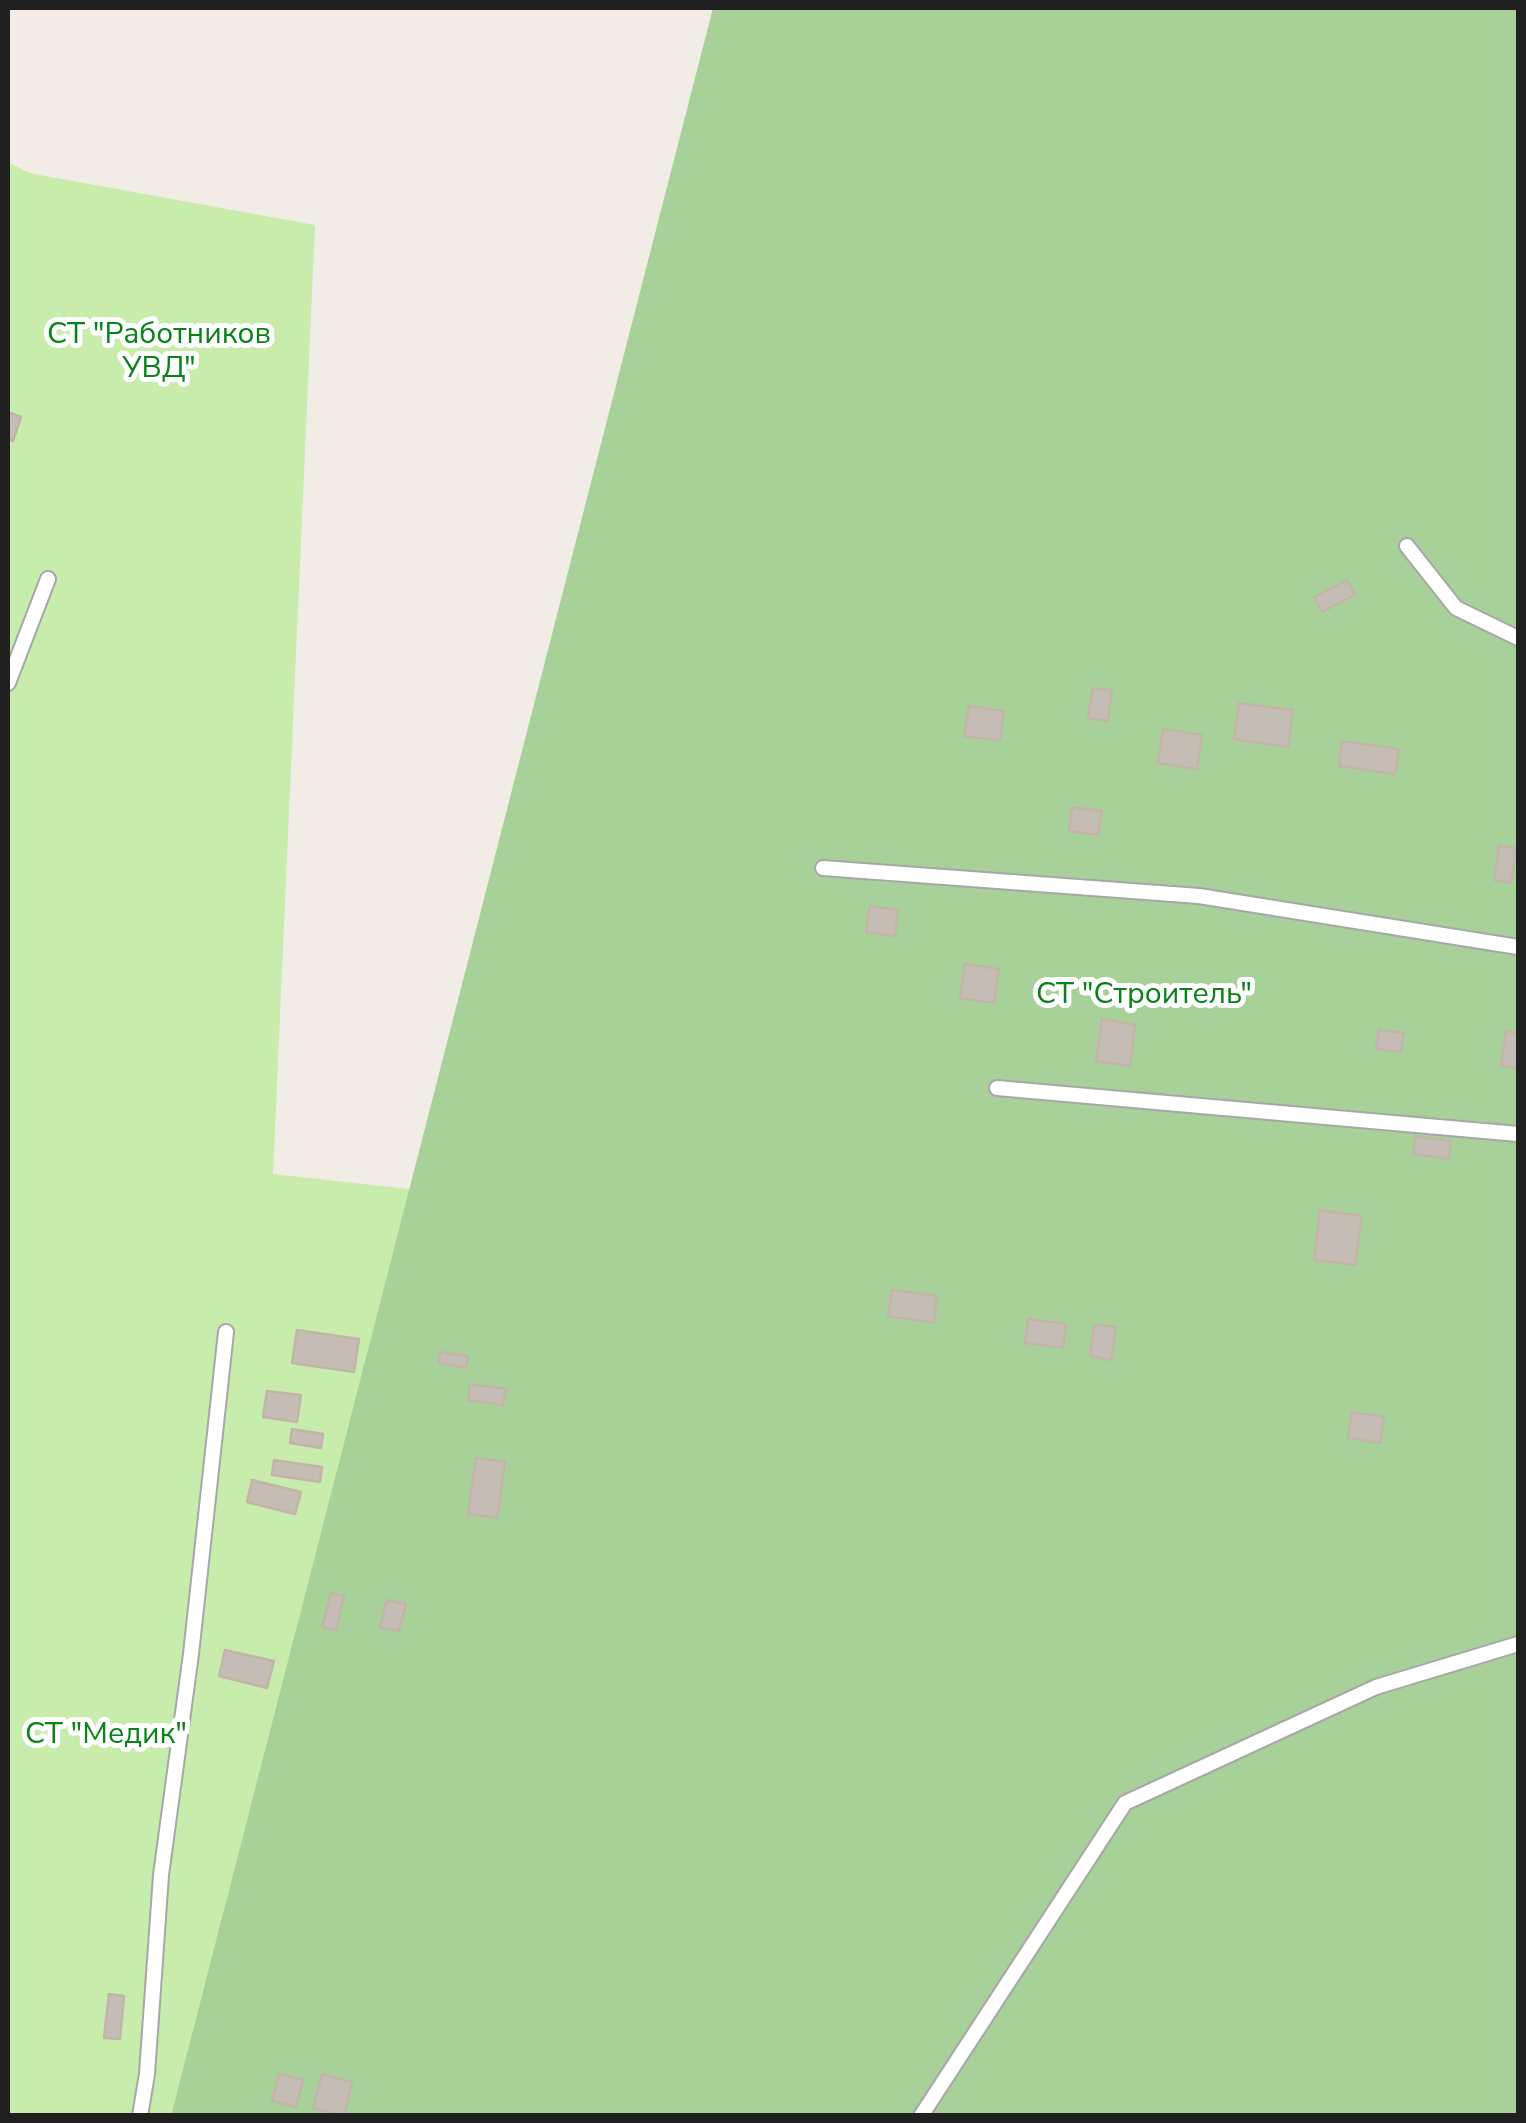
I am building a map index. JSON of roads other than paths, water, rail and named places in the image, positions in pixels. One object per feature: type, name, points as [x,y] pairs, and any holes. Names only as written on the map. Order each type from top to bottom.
[{"type":"lane","points":[[1407,546],[1456,608],[1518,638]]},
{"type":"lane","points":[[8,683],[48,579]]},
{"type":"lane","points":[[822,868],[1199,896],[1518,947]]},
{"type":"lane","points":[[997,1088],[1518,1134]]},
{"type":"lane","points":[[140,2116],[147,2074],[161,1876],[191,1654],[226,1332]]},
{"type":"lane","points":[[921,2116],[1125,1803],[1376,1688],[1518,1644]]},
{"type":"park label","name":"СТ \"Работников УВД\"","points":[[159,353]]},
{"type":"park label","name":"СТ \"Строитель\"","points":[[1144,996]]},
{"type":"park label","name":"СТ \"Медик\"","points":[[106,1736]]}]
